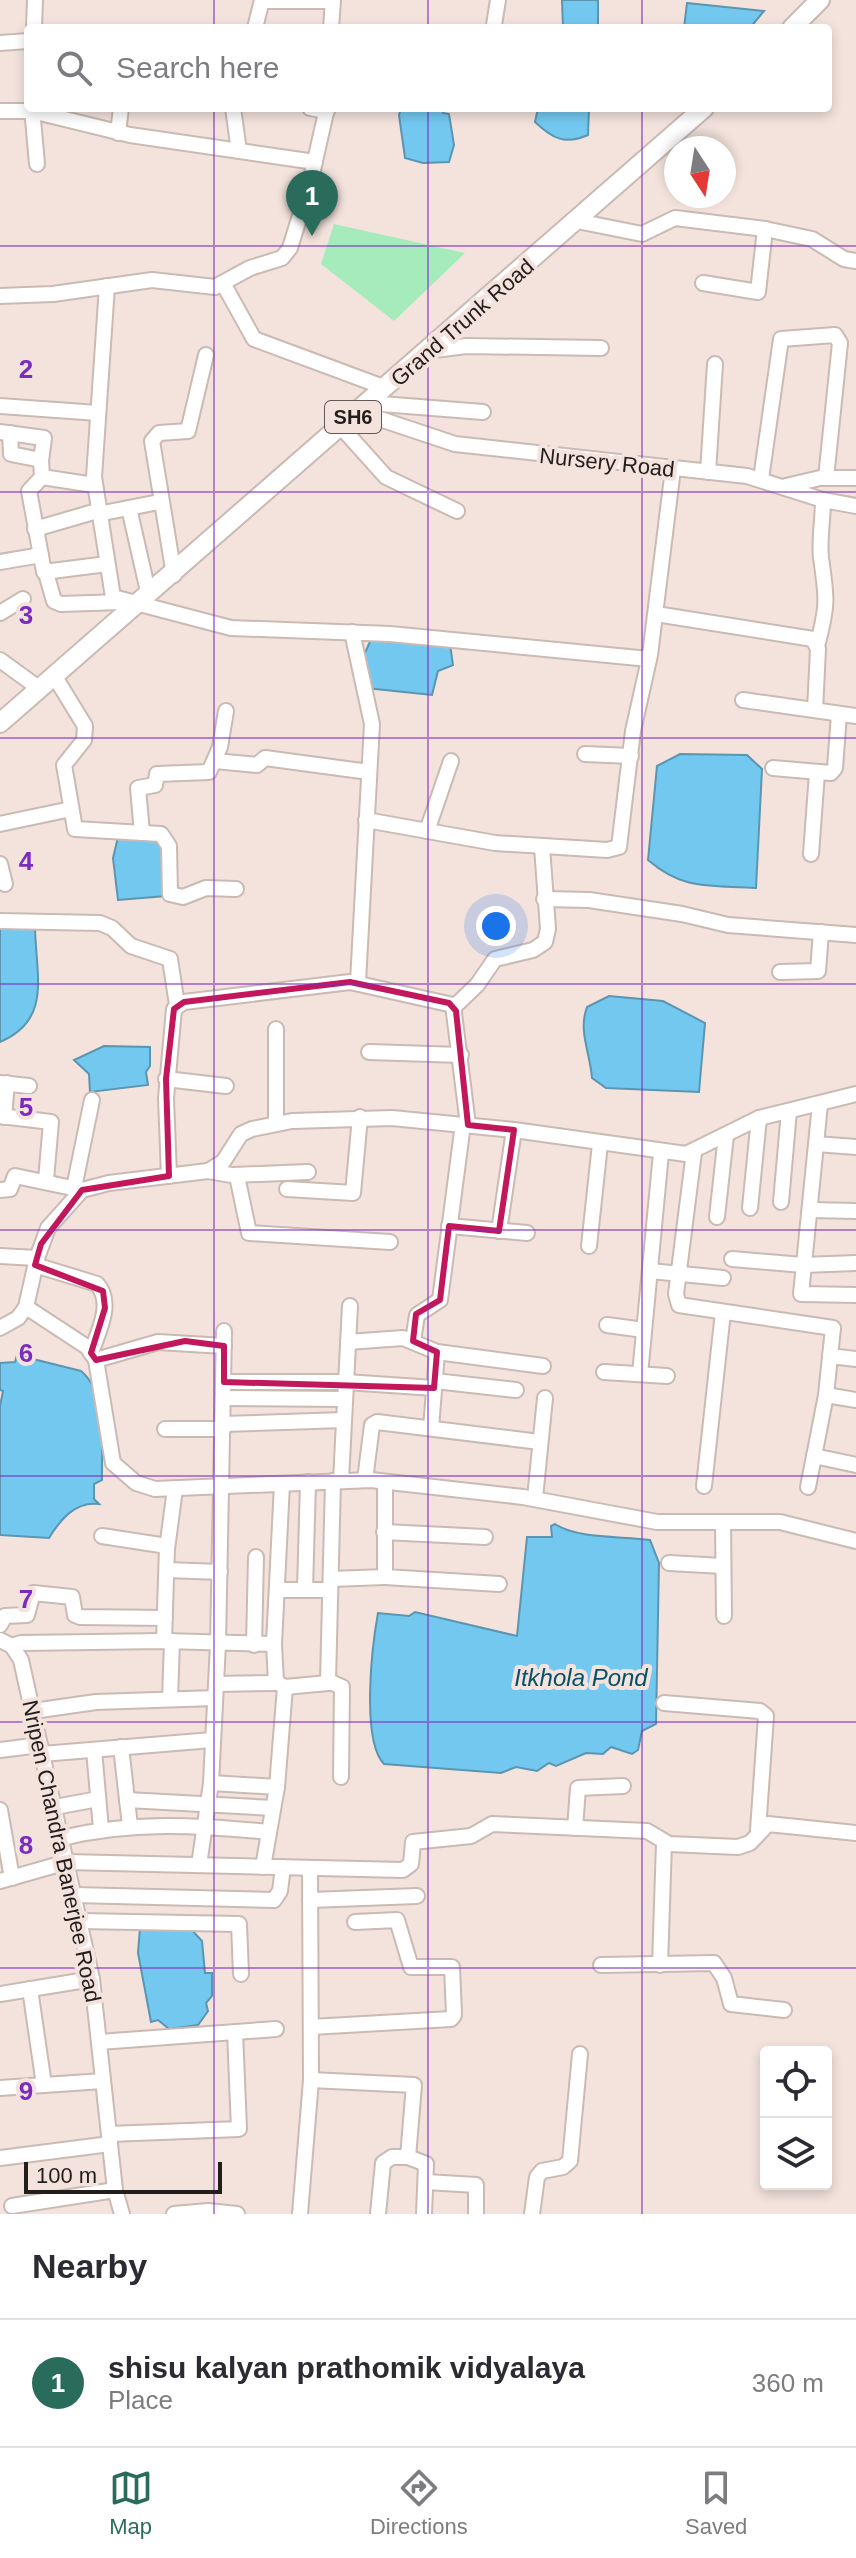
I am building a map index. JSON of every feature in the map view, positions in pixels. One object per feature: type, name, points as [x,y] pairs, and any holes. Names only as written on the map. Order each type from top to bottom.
[{"type":"main road","points":[[796,24],[820,0]]},
{"type":"main road","name":"Grand Trunk Road","points":[[0,723],[138,601],[174,575],[700,112]]},
{"type":"street","points":[[34,24],[35,0]]},
{"type":"street","points":[[256,24],[262,1],[333,0],[331,24]]},
{"type":"street","points":[[494,24],[498,0]]},
{"type":"street","points":[[0,43],[24,41]]},
{"type":"street","points":[[0,111],[24,110]]},
{"type":"street","points":[[32,112],[37,164]]},
{"type":"street","points":[[39,112],[118,133],[315,162]]},
{"type":"street","points":[[118,133],[121,112]]},
{"type":"street","points":[[234,112],[239,151]]},
{"type":"street","points":[[0,296],[23,297],[152,280],[205,287],[224,285],[250,268],[287,254],[327,112]]},
{"type":"street","points":[[577,221],[642,234],[675,218],[765,229],[812,239],[844,259],[856,261]]},
{"type":"street","points":[[703,283],[758,292],[765,229]]},
{"type":"street","points":[[224,285],[254,339],[386,388]]},
{"type":"street","points":[[107,286],[94,485],[113,597],[138,601],[231,628],[352,632],[649,659]]},
{"type":"street","points":[[761,479],[781,339],[835,335],[840,343],[826,478]]},
{"type":"street","points":[[427,351],[459,346],[601,348]]},
{"type":"street","points":[[174,575],[159,502],[153,436],[188,431],[206,355]]},
{"type":"street","points":[[708,472],[715,364]]},
{"type":"street","points":[[0,406],[98,413]]},
{"type":"street","points":[[364,408],[483,412]]},
{"type":"street","name":"Nursery Road","points":[[364,408],[455,444],[761,479],[823,500],[856,506]]},
{"type":"street","points":[[342,428],[386,477],[457,511]]},
{"type":"street","points":[[41,461],[11,454],[5,432],[44,438],[42,477],[29,491],[35,529],[54,601],[61,604],[138,601]]},
{"type":"street","points":[[366,820],[495,843],[607,850],[619,847],[631,756],[656,614],[673,469]]},
{"type":"street","points":[[42,477],[94,485]]},
{"type":"street","points":[[786,486],[826,478],[856,478]]},
{"type":"street","points":[[815,710],[817,646],[827,604],[826,574],[821,556],[823,500]]},
{"type":"street","points":[[35,529],[98,512],[159,502]]},
{"type":"street","points":[[129,508],[138,601]]},
{"type":"street","points":[[0,562],[41,555]]},
{"type":"street","points":[[46,573],[107,564]]},
{"type":"street","points":[[0,613],[23,599]]},
{"type":"street","points":[[656,614],[813,639],[817,646]]},
{"type":"street","points":[[352,632],[372,714],[358,982]]},
{"type":"street","points":[[0,660],[47,683],[85,726],[84,740],[64,765],[74,825],[79,832],[161,834],[167,839],[170,894],[183,897],[206,888],[236,889]]},
{"type":"street","points":[[743,700],[856,716]]},
{"type":"street","points":[[142,833],[138,788],[155,785],[157,774],[204,775],[215,761],[226,711]]},
{"type":"street","points":[[773,768],[828,774],[835,768],[839,714]]},
{"type":"street","points":[[585,754],[631,756]]},
{"type":"street","points":[[215,761],[257,765],[265,758],[369,772]]},
{"type":"street","points":[[427,831],[451,761]]},
{"type":"street","points":[[811,854],[817,773]]},
{"type":"street","points":[[0,824],[71,809]]},
{"type":"street","points":[[454,1007],[477,985],[495,959],[529,951],[545,942],[548,929],[542,847]]},
{"type":"street","points":[[0,864],[5,884]]},
{"type":"street","points":[[544,899],[589,900],[728,925],[856,935]]},
{"type":"street","points":[[0,921],[107,926],[131,946],[170,959],[177,1005],[166,1079],[169,1176]]},
{"type":"street","points":[[780,972],[818,971],[821,932]]},
{"type":"street","points":[[177,1005],[338,982],[358,982],[454,1007]]},
{"type":"street","points":[[413,1341],[417,1315],[440,1300],[466,1124],[454,1007]]},
{"type":"street","points":[[276,1029],[276,1123]]},
{"type":"street","points":[[369,1052],[461,1055]]},
{"type":"street","points":[[166,1079],[226,1086]]},
{"type":"street","points":[[29,1086],[3,1083],[2,1117],[51,1123],[46,1180]]},
{"type":"street","points":[[208,1171],[223,1162],[241,1134],[276,1123],[360,1117],[466,1124],[661,1153],[694,1152],[759,1118],[856,1094]]},
{"type":"street","points":[[0,1328],[18,1318],[26,1307],[36,1262],[48,1228],[78,1189],[92,1100]]},
{"type":"street","points":[[795,1320],[811,1210],[820,1104]]},
{"type":"street","points":[[781,1202],[789,1111]]},
{"type":"street","points":[[287,1189],[353,1193],[360,1117]]},
{"type":"street","points":[[750,1208],[759,1118]]},
{"type":"street","points":[[499,1231],[514,1130]]},
{"type":"street","points":[[717,1217],[726,1135]]},
{"type":"street","points":[[589,1246],[600,1144]]},
{"type":"street","points":[[816,1144],[856,1147]]},
{"type":"street","points":[[694,1152],[676,1294],[679,1305],[832,1327],[826,1395],[808,1487]]},
{"type":"street","points":[[640,1374],[661,1153]]},
{"type":"street","points":[[0,1190],[10,1189],[12,1177],[46,1180],[78,1189],[208,1171],[234,1175],[308,1172]]},
{"type":"street","points":[[234,1175],[249,1233],[390,1242]]},
{"type":"street","points":[[811,1210],[856,1211]]},
{"type":"street","points":[[449,1226],[527,1233]]},
{"type":"street","points":[[0,1256],[36,1262],[97,1284],[103,1291],[105,1308],[94,1357],[113,1463],[136,1483],[155,1489],[175,1489],[365,1480],[535,1498],[657,1522],[780,1522],[856,1541]]},
{"type":"street","points":[[732,1259],[803,1265],[856,1263]]},
{"type":"street","points":[[650,1271],[723,1278]]},
{"type":"street","points":[[801,1294],[856,1295]]},
{"type":"street","points":[[328,1683],[337,1480],[344,1420],[350,1306]]},
{"type":"street","points":[[26,1307],[94,1357],[158,1342],[224,1339],[218,1644],[211,1783],[199,1865]]},
{"type":"street","points":[[704,1486],[723,1312]]},
{"type":"street","points":[[607,1325],[644,1330]]},
{"type":"street","points":[[348,1342],[400,1338],[437,1352],[543,1366]]},
{"type":"street","points":[[431,1428],[437,1352]]},
{"type":"street","points":[[830,1356],[856,1359]]},
{"type":"street","points":[[604,1372],[667,1376]]},
{"type":"street","points":[[224,1382],[434,1384],[516,1390]]},
{"type":"street","points":[[826,1395],[856,1400]]},
{"type":"street","points":[[224,1398],[345,1399]]},
{"type":"street","points":[[535,1498],[545,1398]]},
{"type":"street","points":[[165,1429],[344,1420]]},
{"type":"street","points":[[365,1480],[372,1425],[383,1422],[540,1442]]},
{"type":"street","points":[[814,1456],[856,1465]]},
{"type":"street","points":[[305,1590],[308,1482]]},
{"type":"street","points":[[385,1482],[385,1577]]},
{"type":"street","points":[[263,1867],[277,1787],[281,1685],[274,1644],[282,1484]]},
{"type":"street","points":[[170,1699],[165,1618],[167,1549],[175,1489]]},
{"type":"street","points":[[723,1522],[724,1616]]},
{"type":"street","points":[[384,1532],[485,1537]]},
{"type":"street","points":[[102,1536],[166,1544],[167,1549]]},
{"type":"street","points":[[254,1645],[256,1557]]},
{"type":"street","points":[[669,1563],[723,1566]]},
{"type":"street","points":[[167,1570],[220,1572]]},
{"type":"street","points":[[278,1590],[305,1590],[385,1577],[499,1584]]},
{"type":"street","points":[[0,1625],[5,1616],[27,1615],[33,1593],[72,1597],[75,1615],[80,1617],[165,1618]]},
{"type":"street","points":[[6,1643],[168,1641],[274,1644]]},
{"type":"street","name":"Nripen Chandra Banerjee Road","points":[[6,1643],[21,1660],[92,1979],[115,2190],[122,2214]]},
{"type":"street","points":[[33,1711],[96,1702],[170,1699],[215,1691],[328,1683],[342,1687],[341,1777]]},
{"type":"street","points":[[664,1703],[760,1711],[766,1716],[758,1830],[750,1843],[738,1847],[664,1843]]},
{"type":"street","points":[[0,1750],[94,1750],[212,1740]]},
{"type":"street","points":[[121,1747],[130,1826]]},
{"type":"street","points":[[94,1750],[101,1829]]},
{"type":"street","points":[[211,1783],[277,1787]]},
{"type":"street","points":[[575,1828],[578,1788],[623,1786]]},
{"type":"street","points":[[55,1807],[98,1799]]},
{"type":"street","points":[[127,1800],[209,1802],[273,1808]]},
{"type":"street","points":[[0,1810],[6,1879],[67,1862],[403,1870],[411,1864],[413,1842],[471,1836],[492,1824],[647,1831],[658,1835],[664,1843],[660,1965]]},
{"type":"street","points":[[758,1830],[773,1824],[856,1833]]},
{"type":"street","points":[[62,1838],[130,1826],[206,1826],[269,1832]]},
{"type":"street","points":[[74,1895],[274,1900],[280,1891],[283,1867]]},
{"type":"street","points":[[300,2214],[311,2080],[310,1868]]},
{"type":"street","points":[[310,1900],[417,1896]]},
{"type":"street","points":[[311,2027],[451,2019],[454,2015],[452,1967],[411,1967],[397,1920],[355,1922]]},
{"type":"street","points":[[80,1921],[239,1924],[241,1974]]},
{"type":"street","points":[[601,1965],[715,1963],[724,1978],[730,2003],[784,2010]]},
{"type":"street","points":[[0,1994],[92,1979]]},
{"type":"street","points":[[30,1989],[44,2085]]},
{"type":"street","points":[[99,2042],[276,2029]]},
{"type":"street","points":[[0,2158],[110,2139],[239,2129],[235,2032]]},
{"type":"street","points":[[532,2214],[537,2177],[542,2171],[563,2167],[570,2161],[580,2054]]},
{"type":"street","points":[[311,2080],[413,2084],[408,2157]]},
{"type":"street","points":[[0,2088],[103,2081]]},
{"type":"street","points":[[378,2214],[383,2163],[392,2157],[408,2157],[426,2163],[424,2214]]},
{"type":"street","points":[[426,2182],[476,2185],[476,2214]]},
{"type":"street","points":[[12,2206],[115,2190]]},
{"type":"street","points":[[174,2214],[208,2211],[237,2214]]},
{"type":"highlighted area","points":[[350,982],[449,1003],[456,1011],[468,1125],[514,1130],[499,1231],[449,1226],[440,1300],[416,1314],[413,1341],[437,1352],[434,1388],[224,1382],[224,1346],[185,1341],[96,1360],[91,1353],[105,1308],[103,1291],[35,1265],[41,1244],[82,1190],[169,1176],[166,1079],[174,1009],[184,1002]]},
{"type":"green space","points":[[334,224],[465,253],[394,321],[321,264]]},
{"type":"water","points":[[562,0],[598,0],[598,24],[563,24]]},
{"type":"water","points":[[687,3],[764,11],[753,24],[684,24]]},
{"type":"water","points":[[400,112],[449,114],[454,145],[449,162],[423,163],[405,158]]},
{"type":"water","points":[[537,112],[589,112],[588,135],[573,140],[560,139],[535,122]]},
{"type":"water","points":[[371,639],[450,644],[453,665],[438,671],[432,695],[366,688],[359,667]]},
{"type":"water","points":[[680,754],[747,755],[762,769],[756,888],[686,882],[648,860],[657,766]]},
{"type":"water","points":[[118,837],[154,838],[162,842],[166,896],[118,900],[113,858]]},
{"type":"water","points":[[0,925],[35,928],[38,979],[34,1009],[28,1022],[0,1042]]},
{"type":"water","points":[[609,996],[663,1001],[705,1023],[699,1092],[606,1088],[592,1078],[584,1033],[585,1016],[587,1007]]},
{"type":"water","points":[[104,1046],[150,1047],[150,1066],[146,1072],[148,1085],[90,1092],[89,1074],[74,1060]]},
{"type":"water","points":[[17,1355],[81,1371],[90,1381],[100,1407],[102,1480],[94,1484],[94,1499],[99,1504],[76,1509],[63,1519],[49,1538],[0,1535],[0,1406],[3,1391],[0,1390],[0,1363],[15,1362]]},
{"type":"water","name":"Itkhola Pond","points":[[555,1524],[587,1535],[650,1540],[659,1563],[656,1724],[642,1731],[638,1750],[632,1754],[611,1747],[603,1754],[586,1753],[556,1766],[549,1763],[537,1771],[516,1767],[501,1773],[384,1764],[377,1752],[370,1714],[371,1669],[378,1613],[409,1616],[415,1612],[517,1636],[527,1537],[552,1537],[551,1526]]},
{"type":"water","points":[[189,1927],[202,1941],[205,1973],[212,1973],[212,1996],[206,2003],[208,2011],[198,2025],[169,2029],[158,2020],[151,2022],[138,1953],[140,1928]]},
{"type":"place","name":"shisu kalyan prathomik vidyalaya","points":[[312,236]]}]
